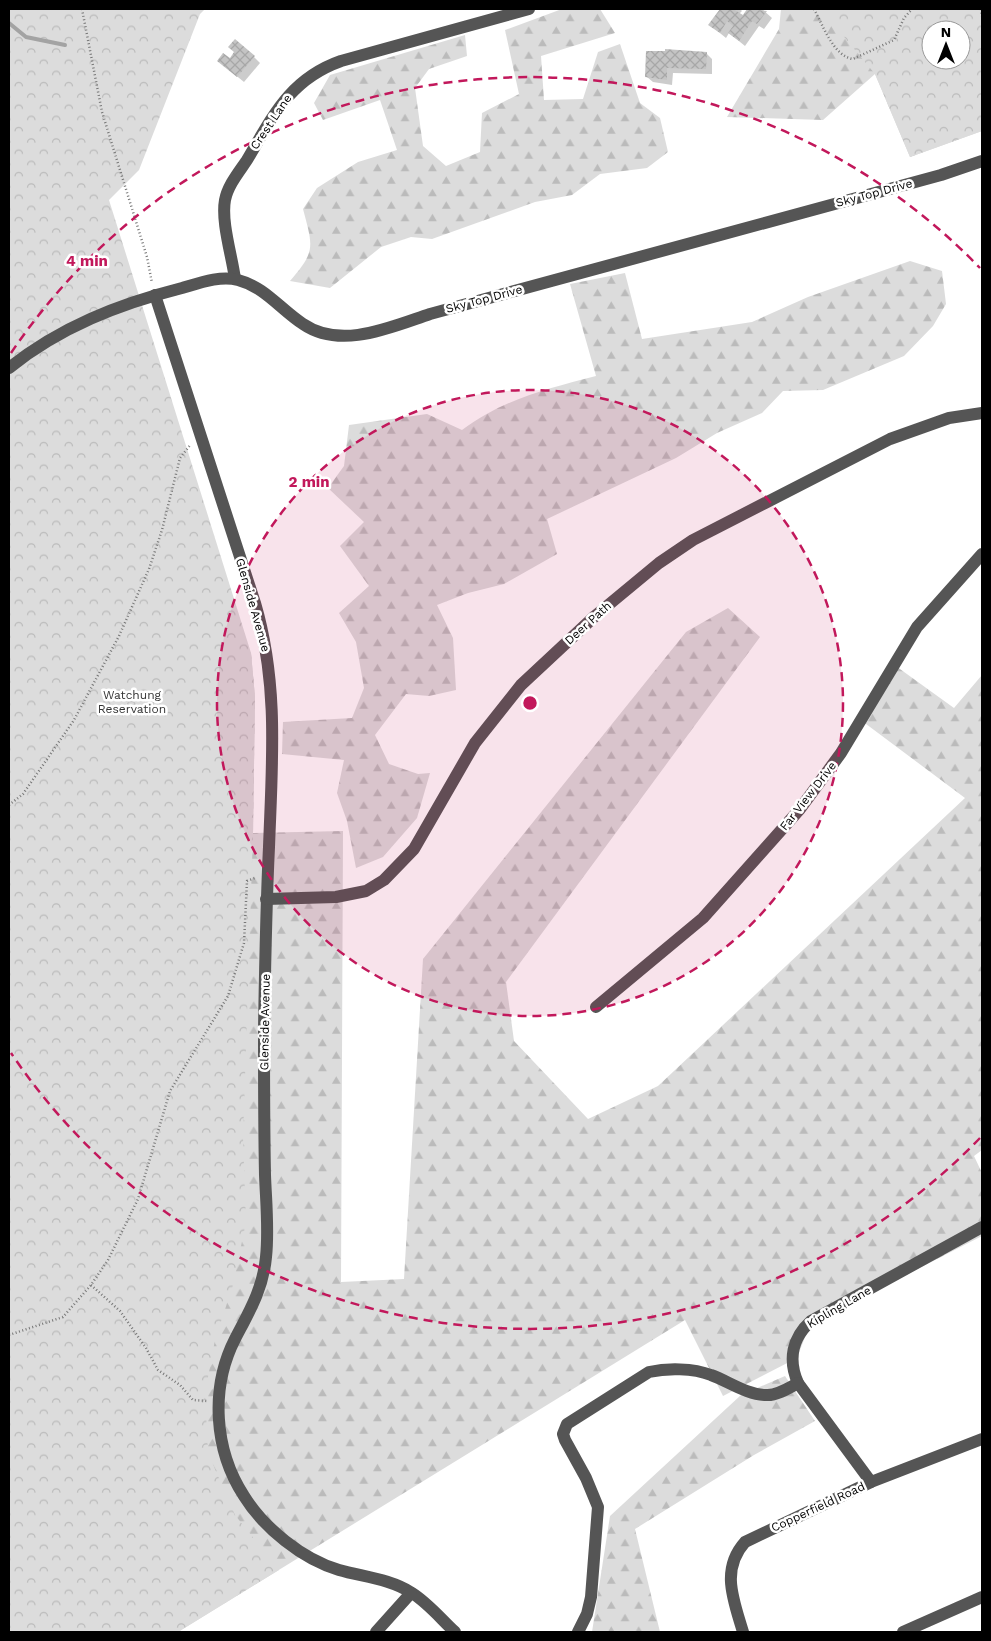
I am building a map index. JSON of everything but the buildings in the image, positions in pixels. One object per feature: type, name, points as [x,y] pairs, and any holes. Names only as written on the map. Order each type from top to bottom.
[{"type":"street","name":"Crest Lane","points":[[235,279],[225,213],[228,190],[280,104],[299,84],[318,70],[341,61],[530,9]]},
{"type":"street","name":"Sky Top Drive","points":[[9,368],[62,332],[121,305],[200,283],[235,279],[252,284],[266,293],[303,324],[334,335],[358,336],[430,314],[941,175],[982,161]]},
{"type":"street","name":"Glenside Avenue","points":[[155,295],[198,434],[255,603],[268,655],[273,721],[266,900],[264,1070],[266,1259],[255,1301],[229,1353],[220,1385],[221,1435],[229,1467],[244,1497],[262,1519],[288,1542],[312,1558],[337,1569],[393,1584],[411,1593],[455,1632]]},
{"type":"street","name":"Deer Path","points":[[266,900],[336,897],[366,891],[384,880],[414,849],[475,743],[521,685],[595,616],[659,562],[693,540],[890,439],[949,418],[982,413]]},
{"type":"street","name":"Far View Drive","points":[[596,1007],[703,918],[800,809],[855,730],[917,627],[982,554]]},
{"type":"street","name":"Kipling Lane","points":[[871,1482],[798,1383],[794,1374],[792,1354],[798,1336],[810,1321],[982,1227]]},
{"type":"street","points":[[578,1632],[587,1614],[591,1596],[598,1507],[586,1478],[565,1440],[563,1434],[567,1424],[649,1372],[658,1370],[687,1370],[709,1374],[746,1390],[766,1395],[798,1383]]},
{"type":"street","name":"Copperfield Road","points":[[743,1632],[729,1579],[730,1569],[738,1550],[754,1537],[871,1482],[982,1439]]},
{"type":"street","points":[[376,1632],[411,1593]]},
{"type":"street","points":[[903,1632],[982,1598]]},
{"type":"path","points":[[82,9],[102,112],[148,257],[155,295]]},
{"type":"path","points":[[814,9],[834,45],[846,58],[853,59],[894,40],[904,18],[912,9]]},
{"type":"path","points":[[981,9],[982,16]]},
{"type":"path","points":[[9,805],[23,794],[74,720],[119,636],[149,569],[162,530],[180,458],[198,434]]},
{"type":"path","points":[[9,1335],[63,1316],[91,1285],[108,1260],[138,1199],[170,1091],[228,996],[244,943],[247,881],[268,874]]},
{"type":"path","points":[[91,1285],[120,1311],[146,1348],[158,1370],[180,1384],[193,1400],[219,1402]]},
{"type":"green space","name":"Watchung Reservation","points":[[9,9],[205,9],[200,14],[139,170],[109,200],[251,653],[255,697],[253,833],[243,1138],[246,1222],[233,1285],[215,1340],[205,1393],[208,1453],[235,1515],[279,1570],[178,1632],[9,1632]]},
{"type":"green space","points":[[562,9],[600,9],[615,33],[541,56],[544,100],[583,99],[598,52],[620,44],[640,103],[660,118],[668,152],[647,168],[600,174],[572,195],[535,202],[432,239],[411,237],[381,247],[330,288],[290,281],[308,255],[310,241],[303,209],[317,188],[358,162],[397,150],[380,100],[323,120],[314,103],[330,75],[465,35],[467,56],[429,69],[415,88],[423,146],[446,166],[480,152],[482,113],[519,94],[505,30]]},
{"type":"green space","points":[[781,9],[982,9],[982,131],[910,157],[875,74],[823,120],[727,117],[779,29]]},
{"type":"green space","points":[[821,9],[982,9],[982,131],[910,157],[875,74]]},
{"type":"green space","points":[[910,261],[942,271],[946,304],[933,326],[904,356],[823,390],[783,391],[762,413],[717,433],[676,458],[547,519],[557,554],[504,584],[468,593],[437,605],[453,638],[456,690],[429,696],[406,694],[375,735],[389,764],[418,774],[430,773],[417,818],[383,857],[356,868],[347,821],[337,793],[344,760],[282,754],[283,722],[352,718],[364,688],[356,642],[339,613],[369,586],[340,546],[364,522],[328,488],[344,466],[349,425],[427,414],[462,430],[494,410],[526,396],[596,376],[570,284],[625,273],[642,339],[752,322],[808,297]]},
{"type":"green space","points":[[9,398],[251,653],[255,697],[253,833],[343,831],[341,1282],[404,1279],[423,959],[686,632],[728,608],[760,637],[506,982],[514,1041],[588,1119],[658,1086],[965,798],[862,721],[893,664],[954,708],[982,675],[982,1150],[974,1156],[982,1173],[982,1236],[810,1324],[797,1358],[723,1396],[685,1320],[178,1632],[9,1632]]},
{"type":"green space","points":[[785,1376],[815,1421],[754,1455],[635,1529],[660,1632],[592,1632],[610,1516],[741,1395]]},
{"type":"waterway","points":[[9,23],[26,37],[65,45]]}]
